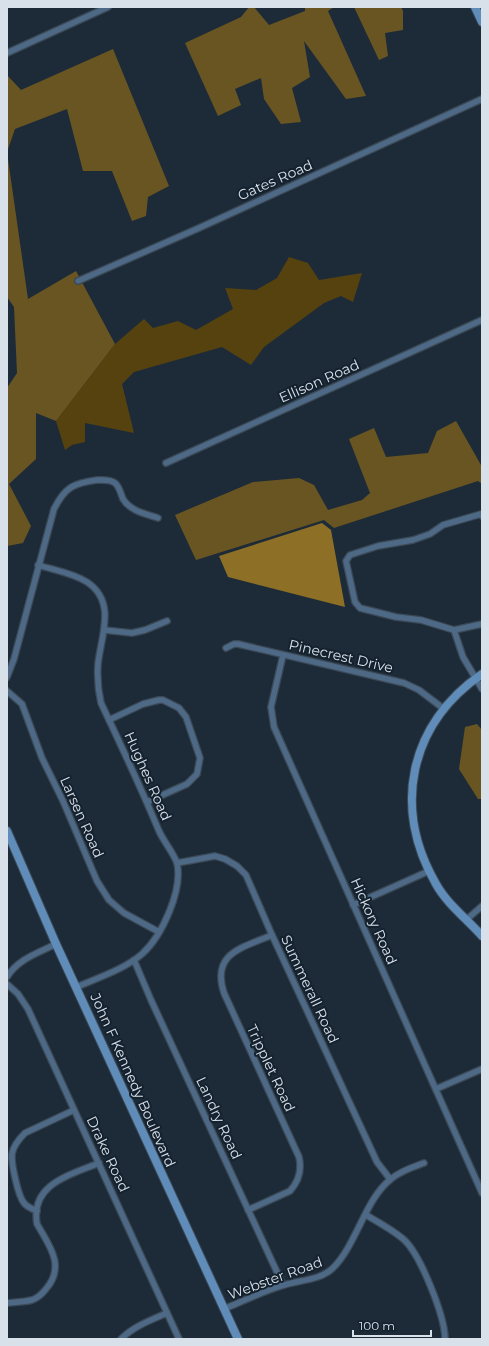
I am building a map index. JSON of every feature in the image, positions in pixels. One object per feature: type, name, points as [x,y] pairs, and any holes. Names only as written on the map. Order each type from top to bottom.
[{"type":"street","points":[[7,54],[108,7]]},
{"type":"street","points":[[475,7],[482,22]]},
{"type":"street","name":"Gates Road","points":[[78,281],[482,99]]},
{"type":"street","name":"Ellison Road","points":[[166,463],[482,320]]},
{"type":"street","points":[[7,677],[14,659],[54,509],[59,498],[68,489],[76,484],[108,480],[116,484],[127,504],[141,513],[158,518]]},
{"type":"street","points":[[482,516],[481,514],[443,525],[430,534],[413,540],[378,546],[350,555],[346,561],[355,602],[360,608],[396,617],[421,620],[454,630],[482,624]]},
{"type":"street","name":"Hughes Road","points":[[38,565],[68,574],[86,582],[95,588],[104,606],[104,630],[98,664],[97,690],[101,704],[176,863],[178,879],[177,890],[167,917],[159,932],[142,954],[134,960],[77,987]]},
{"type":"street","points":[[104,630],[132,633],[145,630],[167,621]]},
{"type":"street","points":[[454,630],[463,657],[479,676],[482,689]]},
{"type":"street","name":"Pinecrest Drive","points":[[226,648],[234,644],[238,644],[404,684],[419,690],[444,708]]},
{"type":"street","name":"Hickory Road","points":[[283,655],[271,707],[274,727],[482,1193]]},
{"type":"street","points":[[479,676],[460,691],[444,708],[434,723],[422,746],[416,762],[413,779],[412,804],[414,828],[422,857],[436,885],[482,936]]},
{"type":"street","name":"Larsen Road","points":[[7,692],[22,704],[42,758],[63,801],[97,881],[109,900],[124,914],[159,932]]},
{"type":"street","points":[[109,720],[144,704],[159,700],[168,702],[179,708],[186,718],[200,758],[197,774],[188,784],[146,802]]},
{"type":"street","name":"John F Kennedy Boulevard","points":[[7,831],[56,944],[238,1339]]},
{"type":"street","name":"Summerall Road","points":[[176,863],[215,856],[226,859],[237,866],[246,875],[272,935],[377,1162],[390,1179]]},
{"type":"street","points":[[353,905],[429,871]]},
{"type":"street","points":[[466,920],[482,906]]},
{"type":"street","name":"Tripplet Road","points":[[248,1210],[290,1191],[299,1178],[301,1165],[296,1150],[224,993],[220,976],[225,961],[234,951],[272,935]]},
{"type":"street","points":[[7,977],[11,969],[24,959],[56,944]]},
{"type":"street","name":"Landry Road","points":[[134,960],[151,1000],[283,1285]]},
{"type":"street","name":"Drake Road","points":[[7,984],[18,994],[28,1009],[179,1339]]},
{"type":"street","points":[[436,1089],[482,1070]]},
{"type":"street","points":[[37,1211],[26,1205],[20,1197],[12,1159],[14,1150],[25,1133],[74,1110]]},
{"type":"street","name":"Webster Road","points":[[224,1309],[283,1285],[317,1277],[332,1269],[343,1255],[380,1190],[390,1179],[424,1162]]},
{"type":"street","points":[[7,1303],[33,1300],[41,1295],[48,1287],[54,1276],[56,1268],[55,1259],[37,1224],[37,1211],[40,1197],[52,1184],[98,1163]]},
{"type":"street","points":[[366,1215],[402,1238],[417,1255],[429,1282],[442,1322],[445,1339]]},
{"type":"street","points":[[121,1339],[138,1326],[167,1313]]},
{"type":"shaded area","points":[[249,7],[254,7],[269,25],[305,11],[305,7],[334,7],[328,11],[366,96],[346,99],[304,41],[310,77],[292,88],[301,122],[281,124],[264,99],[261,78],[235,89],[241,105],[218,116],[185,43],[241,17]]},
{"type":"shaded area","points":[[354,7],[401,7],[403,11],[403,30],[385,33],[388,56],[379,60]]},
{"type":"shaded area","points":[[113,49],[169,186],[148,197],[146,216],[132,221],[112,171],[83,171],[67,109],[15,129],[7,152],[7,75],[21,90]]},
{"type":"shaded area","points":[[7,152],[28,299],[76,271],[115,344],[56,421],[36,413],[36,459],[9,484],[31,526],[23,543],[7,546],[7,388],[17,373],[14,307],[7,297]]},
{"type":"shaded area","points":[[289,257],[308,263],[319,280],[362,273],[353,302],[341,296],[324,303],[264,347],[251,365],[222,347],[134,372],[122,384],[134,433],[85,423],[85,442],[72,445],[65,450],[56,421],[115,344],[144,319],[153,328],[178,321],[196,330],[233,309],[225,288],[256,290],[277,278]]},
{"type":"shaded area","points":[[456,421],[482,465],[482,484],[478,481],[334,528],[324,520],[196,560],[175,515],[253,482],[299,478],[314,485],[328,510],[362,500],[370,493],[349,439],[374,428],[386,457],[428,453],[437,431]]},
{"type":"shaded area","points":[[322,523],[331,530],[345,607],[228,577],[219,556]]},
{"type":"shaded area","points":[[477,724],[482,730],[482,799],[478,799],[459,769],[465,727]]}]
